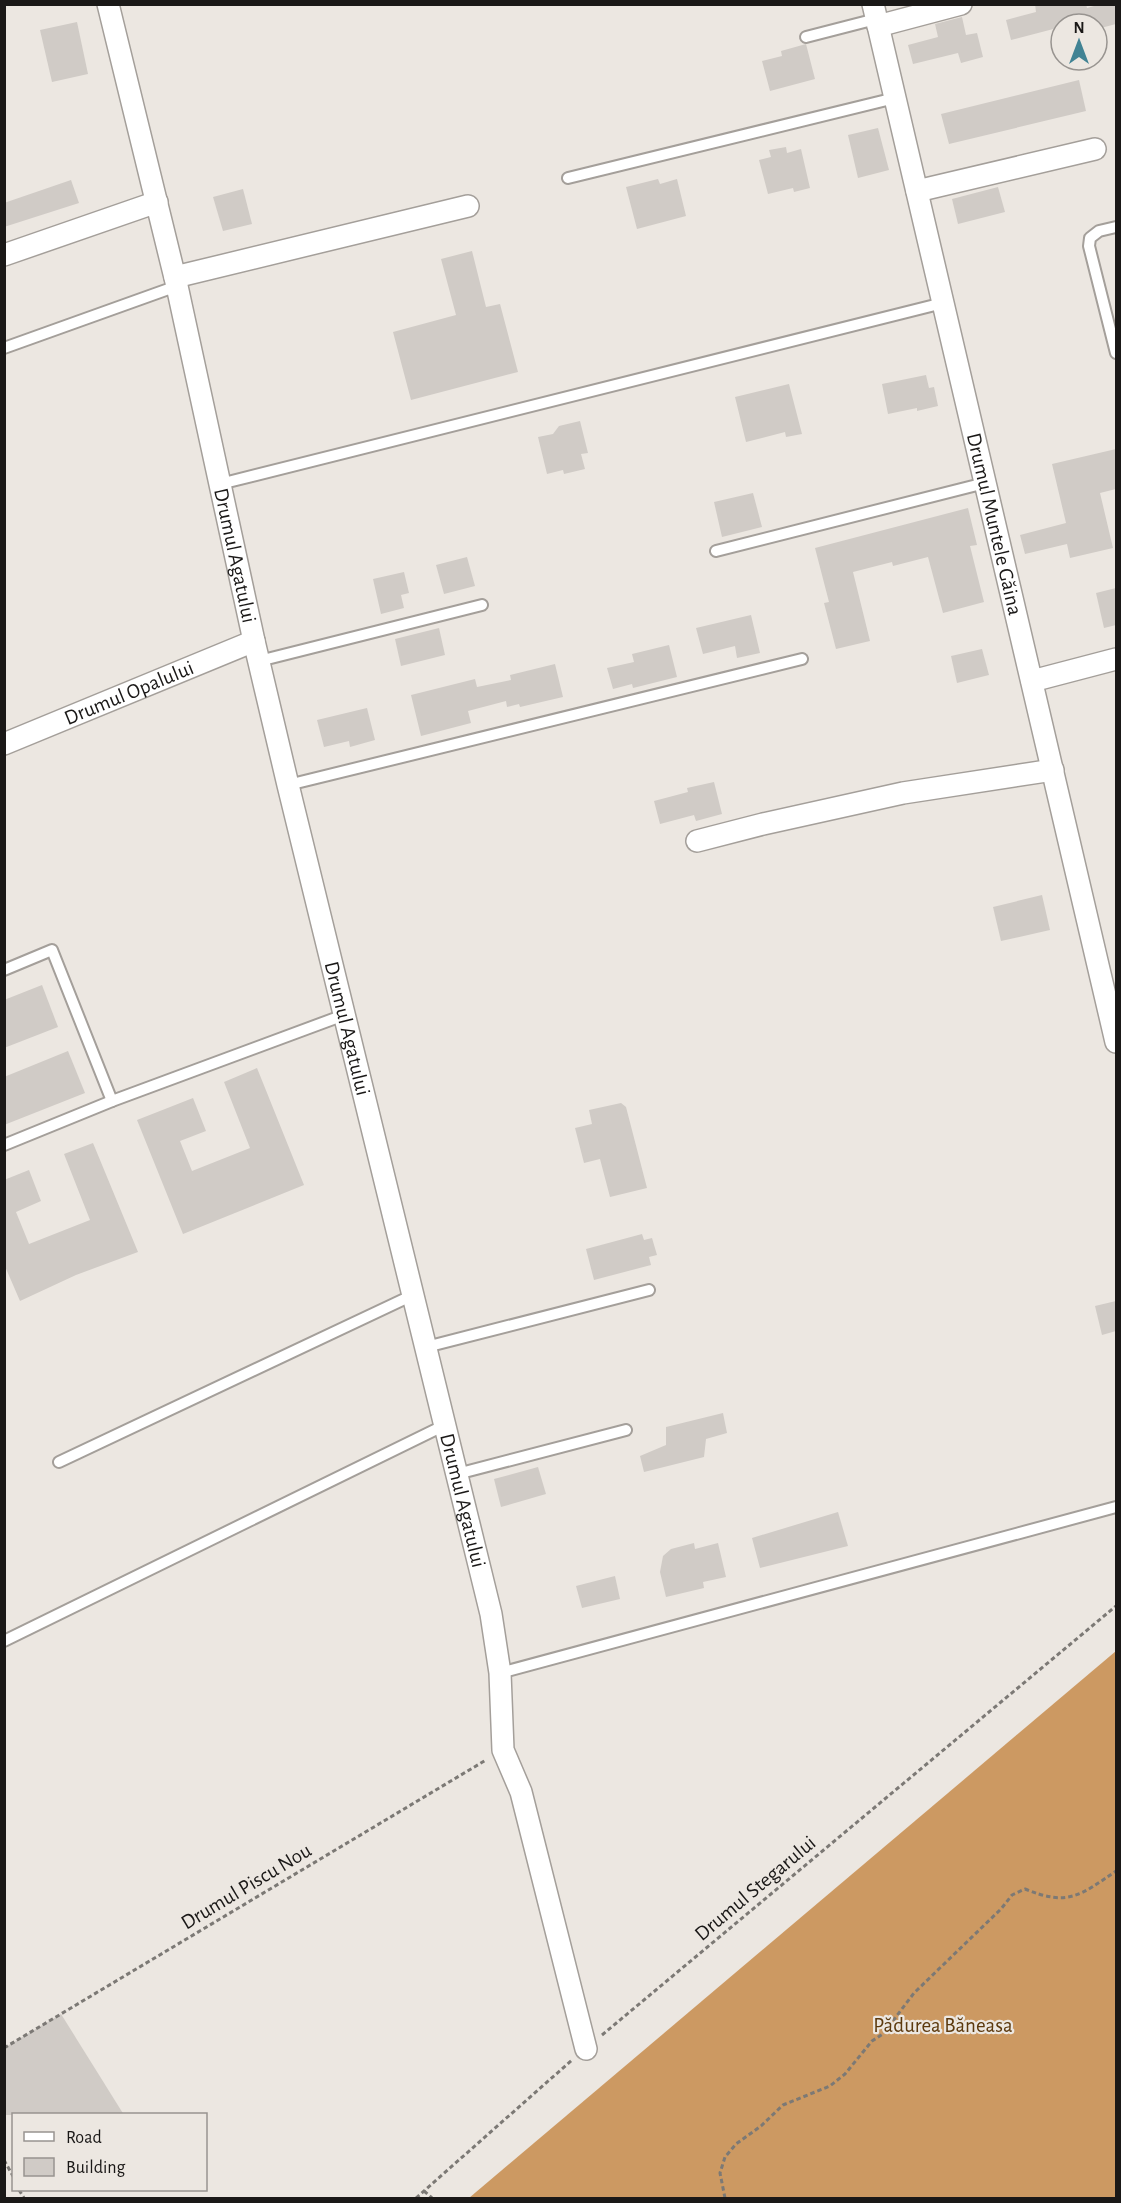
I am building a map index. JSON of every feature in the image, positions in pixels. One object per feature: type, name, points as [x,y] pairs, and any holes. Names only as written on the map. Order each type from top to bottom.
[{"type":"street","name":"Drumul Agatului","points":[[108,4],[176,282],[219,484],[288,785],[491,1614],[500,1673],[503,1750],[520,1792],[586,2049]]},
{"type":"street","points":[[876,17],[961,4]]},
{"type":"street","name":"Drumul Muntele Găina","points":[[876,17],[1116,1042]]},
{"type":"street","points":[[917,191],[1095,149]]},
{"type":"street","points":[[4,255],[157,202]]},
{"type":"street","points":[[176,282],[468,206]]},
{"type":"street","name":"Drumul Opalului","points":[[4,744],[257,651]]},
{"type":"street","points":[[1032,681],[1116,660]]},
{"type":"street","points":[[697,841],[903,793],[1053,770]]},
{"type":"lane","points":[[806,37],[876,17]]},
{"type":"lane","points":[[568,178],[895,98]]},
{"type":"lane","points":[[1116,227],[1099,231],[1090,238],[1089,246],[1116,353]]},
{"type":"lane","points":[[4,348],[176,282]]},
{"type":"lane","points":[[219,484],[943,303]]},
{"type":"lane","points":[[716,551],[985,483]]},
{"type":"lane","points":[[257,651],[482,605]]},
{"type":"lane","points":[[288,785],[802,659]]},
{"type":"lane","points":[[4,970],[52,950],[112,1101]]},
{"type":"lane","points":[[4,1145],[112,1101],[344,1015]]},
{"type":"lane","points":[[426,1347],[649,1290]]},
{"type":"lane","points":[[59,1462],[413,1295]]},
{"type":"lane","points":[[4,1641],[445,1425]]},
{"type":"lane","points":[[457,1474],[626,1430]]},
{"type":"lane","points":[[500,1673],[1116,1508]]},
{"type":"path","name":"Drumul Stegarului","points":[[416,2199],[586,2049],[1116,1606]]},
{"type":"path","name":"Drumul Piscu Nou","points":[[4,2048],[503,1750]]},
{"type":"path","points":[[725,2199],[720,2173],[725,2157],[736,2144],[761,2126],[783,2105],[830,2086],[845,2074],[872,2041],[883,2034],[914,1993],[1001,1909],[1012,1895],[1024,1889],[1057,1899],[1088,1892],[1116,1871]]},
{"type":"path","points":[[4,2160],[12,2174]]},
{"type":"path","points":[[424,2191],[432,2199]]},
{"type":"green space","name":"Pădurea Băneasa","points":[[1116,1651],[1116,2198],[469,2198]]},
{"type":"building","points":[[1035,4],[1086,4],[1087,8],[1101,4],[1116,4],[1116,24],[1109,26],[1109,12],[1049,12],[1049,30],[1011,40],[1006,20],[1036,12]]},
{"type":"building","points":[[962,17],[966,35],[977,33],[983,57],[961,63],[958,53],[913,64],[908,45],[938,37],[935,24]]},
{"type":"building","points":[[77,22],[88,74],[52,82],[40,30]]},
{"type":"building","points":[[806,44],[815,79],[770,91],[762,61],[782,56],[781,51]]},
{"type":"building","points":[[1079,80],[1086,111],[949,144],[941,114]]},
{"type":"building","points":[[878,128],[889,170],[858,178],[848,135]]},
{"type":"building","points":[[786,147],[787,153],[801,149],[810,188],[794,192],[793,188],[768,194],[759,160],[771,157],[769,150]]},
{"type":"building","points":[[658,179],[660,184],[677,179],[686,216],[637,229],[626,187]]},
{"type":"building","points":[[71,180],[79,203],[4,227],[4,203]]},
{"type":"building","points":[[998,187],[1005,212],[958,224],[952,199]]},
{"type":"building","points":[[243,189],[252,224],[223,231],[213,197]]},
{"type":"building","points":[[472,251],[486,307],[500,304],[518,372],[411,400],[393,332],[456,315],[441,259]]},
{"type":"building","points":[[926,375],[929,388],[934,387],[938,406],[888,414],[882,384]]},
{"type":"building","points":[[789,384],[802,434],[786,437],[785,432],[746,442],[735,397]]},
{"type":"building","points":[[580,421],[588,453],[581,454],[585,469],[564,474],[563,470],[547,474],[538,437],[553,434],[559,426]]},
{"type":"building","points":[[1116,449],[1116,489],[1100,493],[1113,548],[1070,558],[1067,544],[1025,554],[1020,535],[1066,523],[1052,464]]},
{"type":"building","points":[[753,493],[762,527],[722,537],[714,502]]},
{"type":"building","points":[[968,508],[977,545],[970,546],[984,602],[943,613],[928,557],[893,566],[892,562],[853,572],[870,641],[836,649],[824,603],[829,602],[815,548]]},
{"type":"building","points":[[467,557],[475,586],[444,594],[436,565]]},
{"type":"building","points":[[404,572],[409,593],[401,595],[404,608],[381,614],[373,579]]},
{"type":"building","points":[[1116,588],[1116,625],[1104,628],[1096,593]]},
{"type":"building","points":[[751,615],[760,653],[737,658],[735,646],[703,654],[696,628]]},
{"type":"building","points":[[439,628],[445,655],[401,666],[395,639]]},
{"type":"building","points":[[669,645],[677,677],[633,688],[632,684],[613,689],[607,668],[634,662],[632,654]]},
{"type":"building","points":[[982,649],[989,675],[957,683],[951,656]]},
{"type":"building","points":[[555,664],[563,697],[520,707],[519,704],[507,707],[506,701],[468,711],[471,723],[421,736],[411,695],[475,679],[477,687],[511,680],[510,675]]},
{"type":"building","points":[[367,708],[375,740],[350,747],[349,741],[324,747],[317,720]]},
{"type":"building","points":[[714,782],[722,814],[696,821],[694,815],[660,824],[654,801],[688,792],[687,788]]},
{"type":"building","points":[[1042,895],[1050,930],[1001,941],[993,907]]},
{"type":"building","points":[[42,985],[58,1027],[4,1048],[4,1000]]},
{"type":"building","points":[[68,1051],[85,1093],[4,1125],[4,1077]]},
{"type":"building","points":[[257,1068],[304,1185],[183,1234],[137,1120],[193,1098],[206,1131],[180,1141],[192,1171],[250,1148],[224,1082]]},
{"type":"building","points":[[621,1103],[626,1107],[647,1188],[610,1197],[600,1159],[584,1163],[575,1128],[592,1124],[589,1110]]},
{"type":"building","points":[[93,1143],[138,1252],[76,1275],[20,1301],[4,1264],[4,1180],[29,1170],[41,1201],[16,1212],[29,1244],[90,1220],[64,1154]]},
{"type":"building","points":[[642,1234],[644,1240],[652,1238],[657,1255],[649,1257],[651,1265],[594,1280],[586,1249]]},
{"type":"building","points":[[1116,1301],[1116,1331],[1102,1335],[1095,1306]]},
{"type":"building","points":[[723,1413],[727,1433],[706,1439],[704,1457],[644,1472],[640,1456],[666,1445],[666,1427]]},
{"type":"building","points":[[538,1467],[546,1494],[501,1507],[494,1479]]},
{"type":"building","points":[[838,1512],[848,1546],[760,1568],[752,1538]]},
{"type":"building","points":[[694,1543],[695,1549],[718,1543],[726,1577],[703,1582],[704,1588],[666,1597],[660,1572],[663,1556],[671,1549]]},
{"type":"building","points":[[615,1576],[620,1599],[582,1608],[576,1586]]},
{"type":"building","points":[[61,2014],[123,2113],[12,2113],[12,2115],[4,2115],[4,2048]]}]
